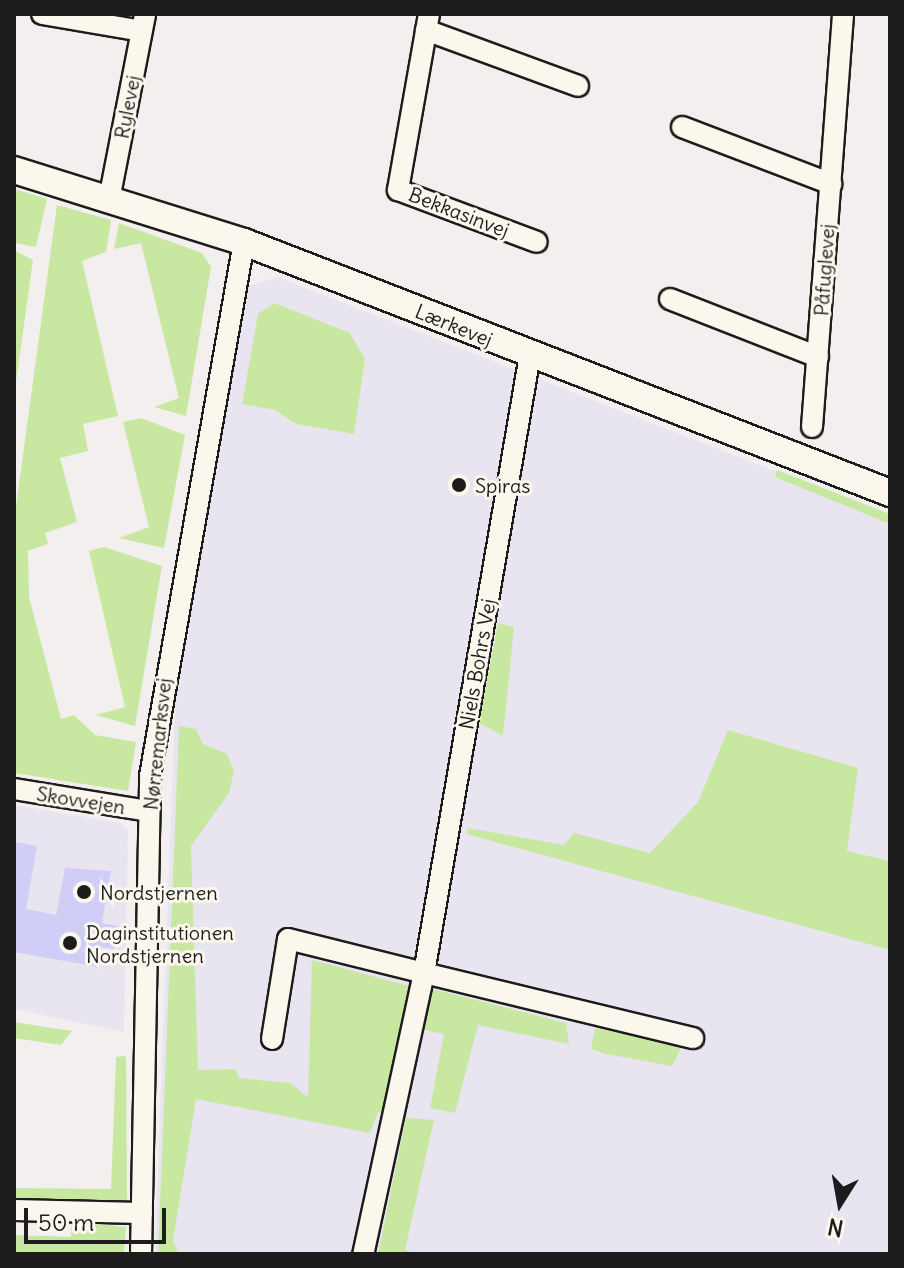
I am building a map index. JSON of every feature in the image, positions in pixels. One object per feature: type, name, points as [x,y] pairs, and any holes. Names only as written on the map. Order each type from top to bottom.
[{"type":"street","points":[[42,14],[144,23]]},
{"type":"street","name":"Påfuglevej","points":[[812,427],[843,14]]},
{"type":"street","name":"Bekkasinvej","points":[[537,242],[398,190],[428,22],[578,86]]},
{"type":"street","name":"Rylevej","points":[[109,200],[144,23]]},
{"type":"street","points":[[682,127],[831,184]]},
{"type":"street","name":"Lærkevej","points":[[14,170],[244,242],[890,493]]},
{"type":"street","name":"Nørremarksvej","points":[[141,1254],[149,811],[154,733],[244,242]]},
{"type":"street","points":[[670,299],[818,357]]},
{"type":"street","name":"Niels Bohrs Vej","points":[[363,1254],[424,973],[530,355]]},
{"type":"street","name":"Skovvejen","points":[[14,789],[149,811]]},
{"type":"street","points":[[272,1039],[288,939],[693,1038]]},
{"type":"street","points":[[14,1210],[142,1213]]},
{"type":"shaded area","points":[[277,277],[890,516],[890,1254],[155,1254],[175,707],[248,286]]},
{"type":"shaded area","name":"Daginstitutionen Nordstjernen","points":[[14,805],[121,823],[128,830],[124,1032],[14,1009]]},
{"type":"green space","points":[[14,189],[47,199],[36,247],[14,243]]},
{"type":"green space","points":[[57,205],[111,220],[106,252],[82,261],[118,416],[83,424],[88,451],[60,458],[77,522],[45,533],[48,544],[28,551],[29,597],[61,719],[74,715],[95,735],[136,742],[128,791],[14,773],[14,521]]},
{"type":"green space","points":[[119,223],[202,253],[211,267],[186,416],[154,407],[179,398],[141,243],[114,249]]},
{"type":"green space","points":[[14,250],[33,260],[14,396]]},
{"type":"green space","points":[[274,303],[350,333],[365,359],[354,434],[296,424],[275,410],[242,404],[258,314]]},
{"type":"green space","points":[[141,418],[185,435],[164,548],[119,538],[149,527],[123,422]]},
{"type":"green space","points":[[777,470],[890,514],[890,524],[775,477]]},
{"type":"green space","points":[[104,547],[162,566],[135,726],[96,715],[125,707],[89,551]]},
{"type":"green space","points":[[498,623],[514,627],[503,736],[479,723]]},
{"type":"green space","points":[[179,726],[196,729],[203,744],[227,754],[234,771],[229,793],[191,846],[198,1070],[236,1069],[239,1078],[290,1083],[308,1097],[312,960],[409,986],[388,1113],[378,1112],[370,1133],[196,1099],[173,1241],[179,1254],[158,1254]]},
{"type":"green space","points":[[728,730],[858,768],[847,851],[890,861],[890,950],[466,834],[468,828],[564,845],[574,833],[650,853],[698,802]]},
{"type":"green space","points":[[425,987],[566,1023],[569,1044],[478,1025],[455,1113],[430,1108],[444,1034],[418,1029]]},
{"type":"green space","points":[[14,1022],[72,1031],[61,1045],[14,1038]]},
{"type":"green space","points":[[595,1028],[683,1045],[672,1066],[606,1054],[591,1049]]},
{"type":"green space","points":[[126,1056],[127,1200],[118,1207],[14,1204],[14,1188],[111,1189],[116,1057]]},
{"type":"green space","points":[[406,1118],[434,1120],[405,1250],[418,1254],[378,1254]]},
{"type":"green space","points":[[72,1221],[126,1227],[124,1254],[14,1254],[14,1235],[71,1237]]},
{"type":"building","name":"Nordstjernen","points":[[14,842],[37,846],[26,909],[56,915],[65,868],[111,871],[102,923],[118,926],[114,949],[101,947],[98,967],[14,952]]},
{"type":"place","name":"Spiras","points":[[459,485]]},
{"type":"place","name":"Nordstjernen","points":[[84,892]]},
{"type":"place","name":"Daginstitutionen Nordstjernen","points":[[70,943]]}]
